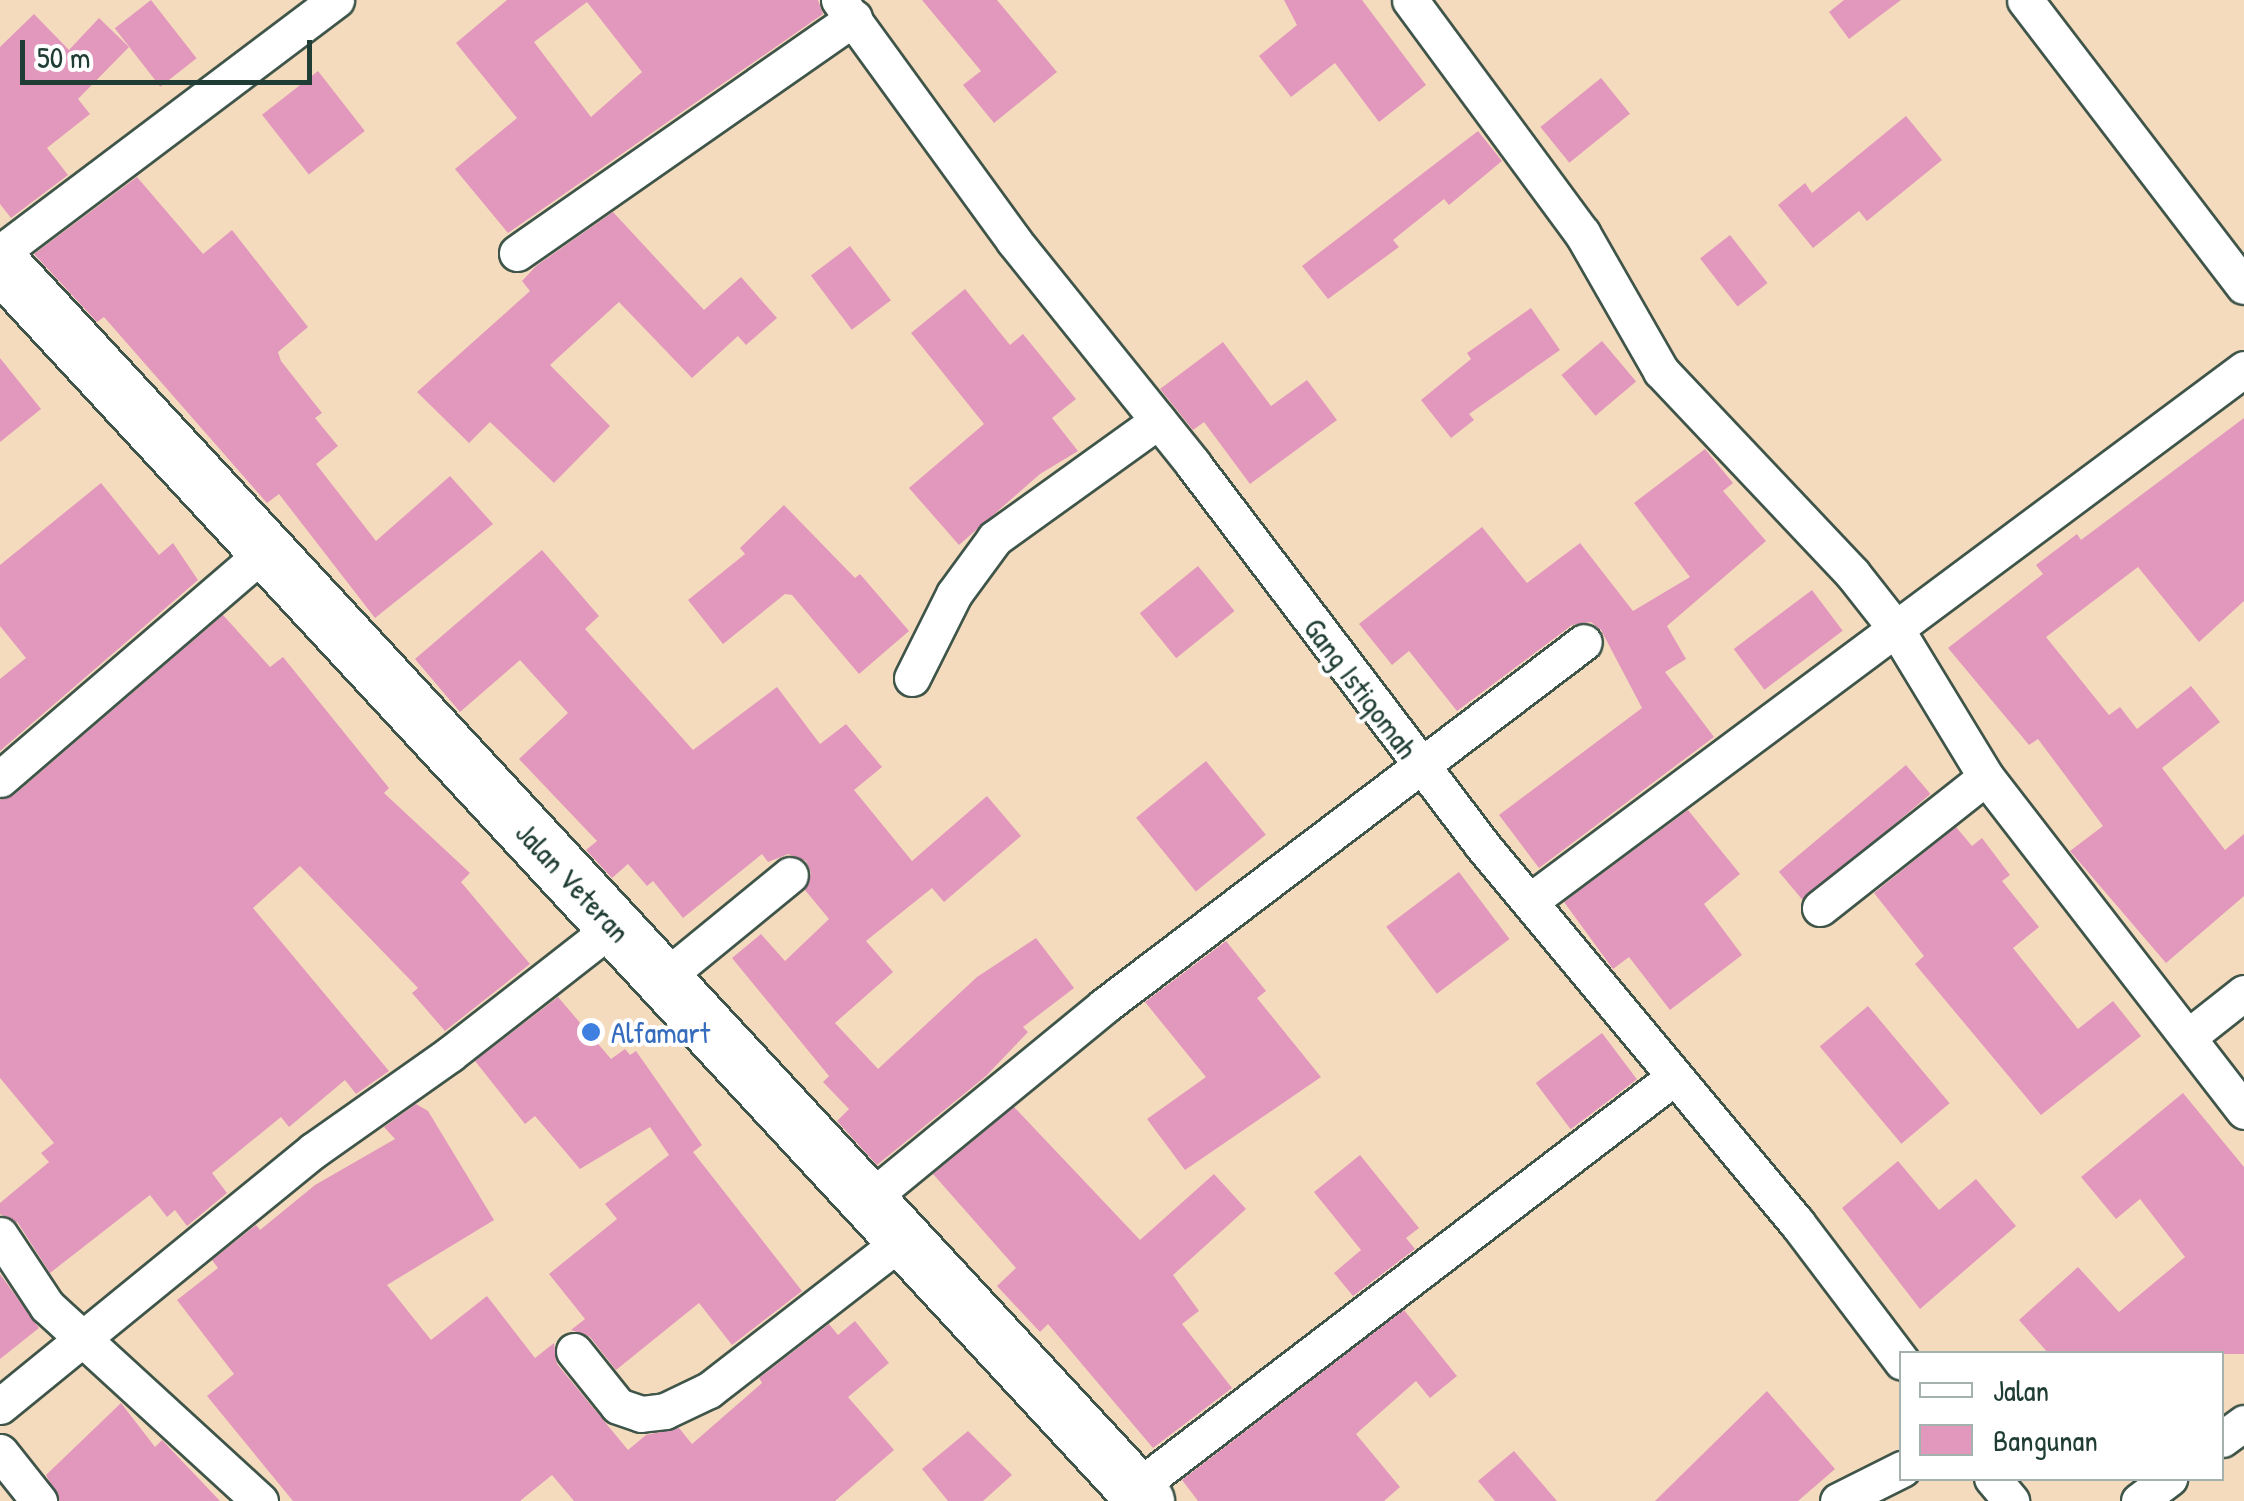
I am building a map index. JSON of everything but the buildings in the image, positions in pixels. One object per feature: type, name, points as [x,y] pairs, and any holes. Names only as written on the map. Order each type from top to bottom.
[{"type":"main road","name":"Jalan Veteran","points":[[0,263],[1140,1495]]},
{"type":"street","points":[[0,253],[336,0]]},
{"type":"street","points":[[1410,0],[1582,232],[1661,371],[1852,573],[1896,629],[1986,777],[2244,1111]]},
{"type":"street","points":[[2025,0],[2244,286]]},
{"type":"street","points":[[517,253],[846,9]]},
{"type":"street","name":"Gang Istiqomah","points":[[846,9],[1014,241],[1158,421],[1422,768],[1534,900],[1673,1078],[1797,1223],[1899,1358]]},
{"type":"street","points":[[1534,900],[2244,369]]},
{"type":"street","points":[[912,678],[954,594],[996,538],[1158,421]]},
{"type":"street","points":[[0,779],[266,550]]},
{"type":"street","points":[[574,1351],[618,1406],[641,1414],[665,1411],[709,1390],[1104,1006],[1584,642]]},
{"type":"street","points":[[1820,908],[1986,777]]},
{"type":"street","points":[[663,979],[790,874]]},
{"type":"street","points":[[0,1406],[314,1150],[450,1054],[614,926]]},
{"type":"street","points":[[2188,1036],[2244,993]]},
{"type":"street","points":[[1140,1495],[1673,1078]]},
{"type":"street","points":[[0,1235],[46,1306],[87,1338],[260,1501]]},
{"type":"street","points":[[2224,1438],[2244,1423]]},
{"type":"street","points":[[0,1452],[39,1501]]},
{"type":"street","points":[[1838,1501],[1899,1470]]},
{"type":"street","points":[[1994,1481],[2011,1501]]},
{"type":"street","points":[[2139,1501],[2165,1481]]},
{"type":"place","name":"Alfamart","points":[[591,1032]]}]
